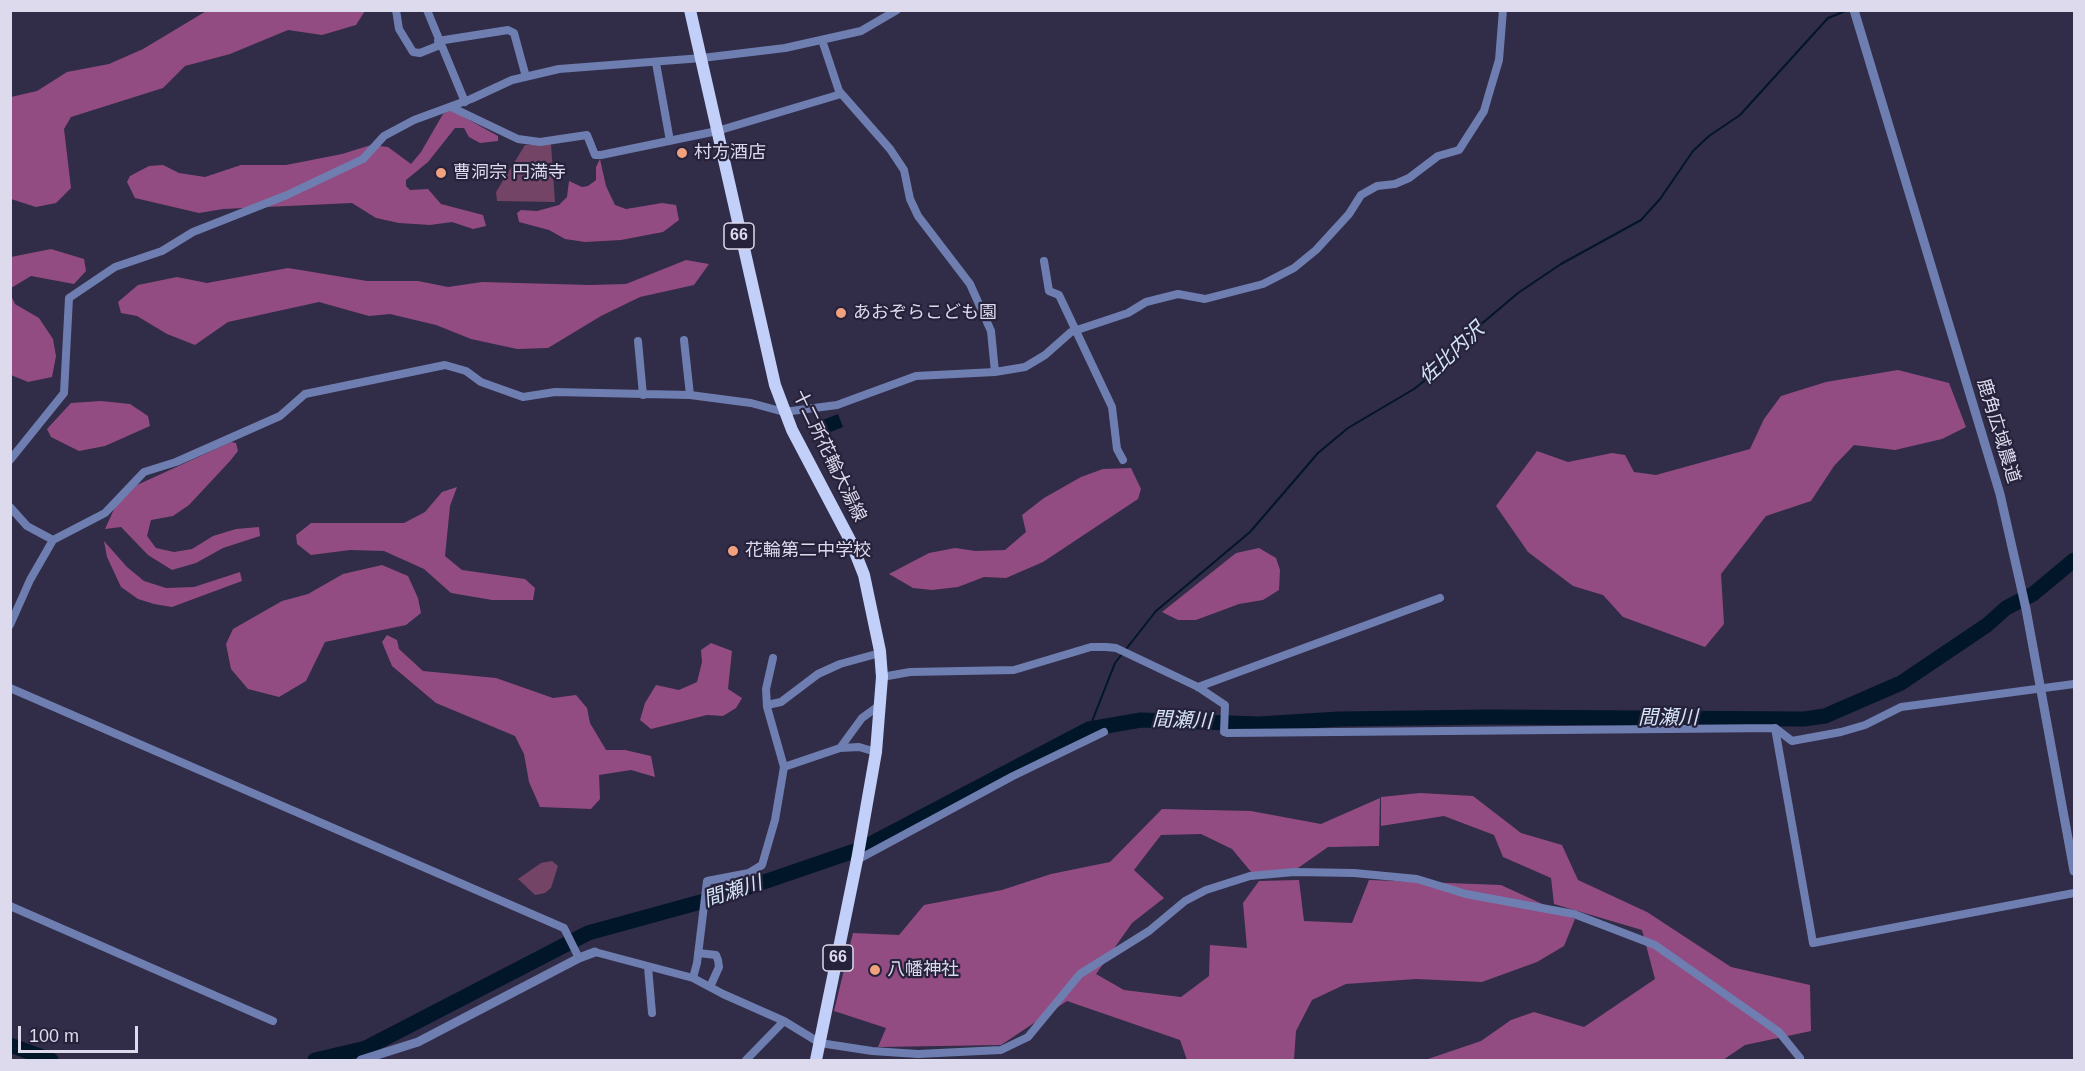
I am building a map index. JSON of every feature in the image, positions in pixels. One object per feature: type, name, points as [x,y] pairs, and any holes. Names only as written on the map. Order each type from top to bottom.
[{"type":"main road","name":"十二所花輪大湯線","points":[[690,10],[744,257],[784,412],[851,542],[864,575],[880,653],[882,677],[876,752],[858,857],[816,1060]]},
{"type":"street","points":[[396,10],[399,29],[413,52],[420,53],[439,43],[508,30],[514,33],[526,77]]},
{"type":"street","points":[[427,10],[465,102]]},
{"type":"street","points":[[10,460],[64,393],[69,298],[115,267],[162,251],[193,232],[287,195],[363,159],[384,136],[414,120],[465,102],[512,80],[559,69],[656,63],[785,48],[861,31],[897,10]]},
{"type":"street","points":[[10,625],[30,580],[53,540],[105,513],[144,472],[176,462],[280,416],[305,394],[445,365],[466,371],[481,382],[523,397],[555,392],[690,395],[751,402],[784,412],[837,405],[916,376],[995,372],[1025,367],[1076,330],[1128,313],[1146,302],[1178,294],[1205,299],[1263,284],[1294,268],[1317,250],[1349,214],[1361,195],[1377,186],[1395,184],[1409,178],[1438,156],[1459,150],[1484,111],[1499,60],[1503,10]]},
{"type":"street","name":"鹿角広域農道","points":[[1854,10],[2000,494],[2026,609],[2074,871]]},
{"type":"street","points":[[822,40],[841,94],[890,149],[904,170],[910,200],[918,216],[970,284],[990,332],[995,372]]},
{"type":"street","points":[[656,63],[670,141]]},
{"type":"street","points":[[451,107],[518,139],[540,142],[587,135],[595,155],[717,131],[841,94]]},
{"type":"street","points":[[1044,261],[1049,291],[1059,295],[1113,407],[1117,449],[1123,460]]},
{"type":"street","points":[[684,340],[690,395]]},
{"type":"street","points":[[638,341],[643,395]]},
{"type":"street","points":[[10,507],[27,526],[53,540]]},
{"type":"street","points":[[1198,687],[1440,598]]},
{"type":"street","points":[[882,677],[910,672],[1014,670],[1091,647],[1116,648],[1198,687],[1225,705],[1224,732],[1775,728],[1792,741],[1865,725],[1901,707],[2074,684]]},
{"type":"street","points":[[767,705],[781,702],[818,674],[840,664],[880,653]]},
{"type":"street","points":[[693,978],[707,881],[749,873],[762,865],[775,820],[784,767],[773,736],[767,705],[766,689],[773,658]]},
{"type":"street","points":[[10,688],[564,928],[578,955]]},
{"type":"street","points":[[840,748],[862,718],[880,705]]},
{"type":"street","points":[[1775,728],[1813,943],[2074,893]]},
{"type":"street","points":[[858,857],[1013,776],[1104,732]]},
{"type":"street","points":[[784,767],[840,748],[859,747],[876,752]]},
{"type":"street","points":[[360,1060],[418,1042],[578,955],[595,952],[693,978],[784,1021],[820,1043],[919,1057],[1001,1050],[1028,1037],[1080,974],[1149,932],[1185,901],[1206,890],[1250,876],[1294,872],[1354,873],[1417,879],[1466,894],[1574,914],[1655,945],[1779,1032],[1800,1058]]},
{"type":"street","points":[[10,906],[273,1021]]},
{"type":"street","points":[[698,953],[716,955],[718,960],[719,967],[710,987]]},
{"type":"street","points":[[648,967],[652,1013]]},
{"type":"street","points":[[746,1060],[784,1021]]},
{"type":"shaded area","points":[[208,10],[365,11],[356,25],[322,35],[288,30],[230,54],[185,66],[163,88],[71,117],[64,129],[71,188],[56,203],[36,207],[11,199],[11,97],[37,91],[67,72],[109,64],[143,49]]},
{"type":"shaded area","points":[[451,110],[498,136],[498,141],[480,143],[469,137],[464,128],[455,128],[428,162],[406,180],[406,186],[410,190],[428,189],[441,204],[483,215],[486,226],[473,229],[452,222],[430,225],[399,223],[376,218],[352,203],[223,209],[199,213],[135,198],[127,182],[130,176],[149,166],[163,165],[179,173],[205,177],[241,165],[286,165],[342,154],[371,145],[388,147],[411,164],[421,152],[443,114]]},
{"type":"shaded area","points":[[551,144],[555,202],[497,201],[496,192],[525,145]]},
{"type":"shaded area","points":[[600,159],[606,186],[615,205],[626,209],[662,203],[676,205],[679,220],[663,232],[621,240],[585,242],[565,239],[549,230],[519,222],[517,213],[521,210],[537,211],[559,205],[567,197],[569,181],[582,187],[596,180],[596,167]]},
{"type":"shaded area","points":[[51,249],[84,259],[86,271],[74,284],[31,276],[11,288],[11,257]]},
{"type":"shaded area","points":[[686,260],[709,264],[694,285],[640,297],[601,316],[548,348],[517,349],[471,339],[436,325],[390,314],[369,316],[319,302],[228,322],[195,345],[167,334],[137,316],[121,313],[118,302],[138,285],[177,277],[207,283],[288,268],[367,281],[418,281],[448,287],[482,282],[590,285],[626,284]]},
{"type":"shaded area","points":[[10,293],[15,304],[39,318],[53,339],[56,356],[52,377],[28,382],[11,375]]},
{"type":"shaded area","points":[[1898,370],[1949,383],[1966,427],[1942,439],[1895,450],[1854,445],[1834,466],[1811,501],[1766,516],[1721,574],[1724,624],[1705,647],[1623,617],[1603,595],[1573,586],[1528,552],[1496,506],[1537,451],[1568,462],[1612,453],[1625,455],[1634,472],[1656,475],[1750,449],[1764,419],[1781,396],[1826,382]]},
{"type":"shaded area","points":[[101,401],[130,404],[148,416],[150,426],[105,446],[79,451],[51,437],[47,429],[71,403]]},
{"type":"shaded area","points":[[231,442],[236,443],[238,451],[230,461],[189,505],[173,516],[151,520],[147,536],[156,548],[174,552],[192,549],[213,536],[236,529],[259,527],[260,536],[223,548],[196,563],[172,570],[148,555],[121,527],[105,529],[115,507],[137,485]]},
{"type":"shaded area","points":[[1131,468],[1141,489],[1138,499],[1043,562],[1006,578],[984,577],[958,587],[932,590],[913,588],[889,574],[929,553],[955,548],[976,551],[1005,550],[1026,532],[1022,515],[1044,498],[1081,477],[1103,469]]},
{"type":"shaded area","points":[[457,487],[450,506],[445,556],[462,570],[525,579],[535,588],[533,600],[492,600],[451,593],[424,569],[384,551],[350,550],[311,555],[297,544],[296,535],[311,523],[404,523],[425,512],[442,492]]},
{"type":"shaded area","points":[[104,541],[127,567],[144,581],[166,588],[194,587],[240,572],[242,581],[172,607],[154,604],[138,599],[121,587],[107,557]]},
{"type":"shaded area","points":[[1259,548],[1276,558],[1280,570],[1279,590],[1263,600],[1239,604],[1196,620],[1178,620],[1162,612],[1236,553]]},
{"type":"shaded area","points":[[382,565],[408,576],[418,598],[421,613],[406,625],[325,642],[306,681],[279,697],[248,689],[231,669],[226,644],[233,629],[282,601],[308,594],[343,574]]},
{"type":"shaded area","points":[[387,635],[397,640],[399,649],[423,671],[496,678],[553,698],[576,695],[587,708],[590,723],[606,750],[625,750],[651,756],[655,777],[631,770],[599,775],[600,799],[591,809],[540,807],[529,782],[524,754],[515,736],[436,703],[392,666],[382,642]]},
{"type":"shaded area","points":[[711,643],[732,651],[728,689],[742,698],[736,708],[723,716],[707,715],[651,729],[640,720],[645,703],[656,685],[679,690],[697,682],[702,662],[701,650]]},
{"type":"shaded area","points":[[1420,793],[1473,796],[1521,833],[1562,845],[1578,880],[1647,912],[1731,967],[1810,985],[1811,1031],[1745,1045],[1723,1060],[1425,1060],[1481,1041],[1511,1020],[1534,1012],[1584,1027],[1655,979],[1642,930],[1554,904],[1551,878],[1503,857],[1494,835],[1444,816],[1381,826],[1381,797]]},
{"type":"shaded area","points":[[1380,798],[1379,846],[1328,847],[1298,868],[1252,873],[1232,849],[1201,834],[1161,835],[1134,870],[1164,898],[1132,923],[1096,974],[1124,990],[1181,997],[1209,976],[1210,945],[1247,948],[1243,903],[1259,881],[1299,880],[1304,921],[1352,923],[1369,880],[1501,885],[1575,919],[1564,946],[1537,962],[1482,982],[1416,979],[1346,984],[1312,1000],[1296,1031],[1294,1060],[1187,1060],[1180,1040],[1067,1001],[1001,1045],[878,1047],[886,1028],[834,1011],[853,933],[899,935],[924,905],[1002,890],[1051,874],[1110,862],[1162,809],[1251,811],[1321,824]]},
{"type":"shaded area","points":[[552,861],[558,866],[551,888],[545,893],[535,895],[518,879],[541,863]]},
{"type":"water","points":[[838,414],[843,427],[816,438],[810,425]]},
{"type":"waterway","name":"佐比内沢","points":[[1089,729],[1115,663],[1156,611],[1250,532],[1318,453],[1348,428],[1414,389],[1442,367],[1479,326],[1518,293],[1561,264],[1641,220],[1660,199],[1693,151],[1709,136],[1740,115],[1828,18],[1848,10]]},
{"type":"waterway","name":"間瀬川","points":[[315,1060],[366,1048],[588,933],[726,895],[863,848],[1089,729],[1141,720],[1259,724],[1339,719],[1488,717],[1804,719],[1825,716],[1901,683],[1987,625],[2006,608],[2033,594],[2074,560]]},
{"type":"waterway","name":"間瀬川","points":[[10,1045],[51,1060]]},
{"type":"place","name":"村方酒店","points":[[682,153]]},
{"type":"place","name":"曹洞宗 円満寺","points":[[441,173]]},
{"type":"place","name":"あおぞらこども園","points":[[841,313]]},
{"type":"place","name":"花輪第二中学校","points":[[733,551]]},
{"type":"place","name":"八幡神社","points":[[875,970]]}]
